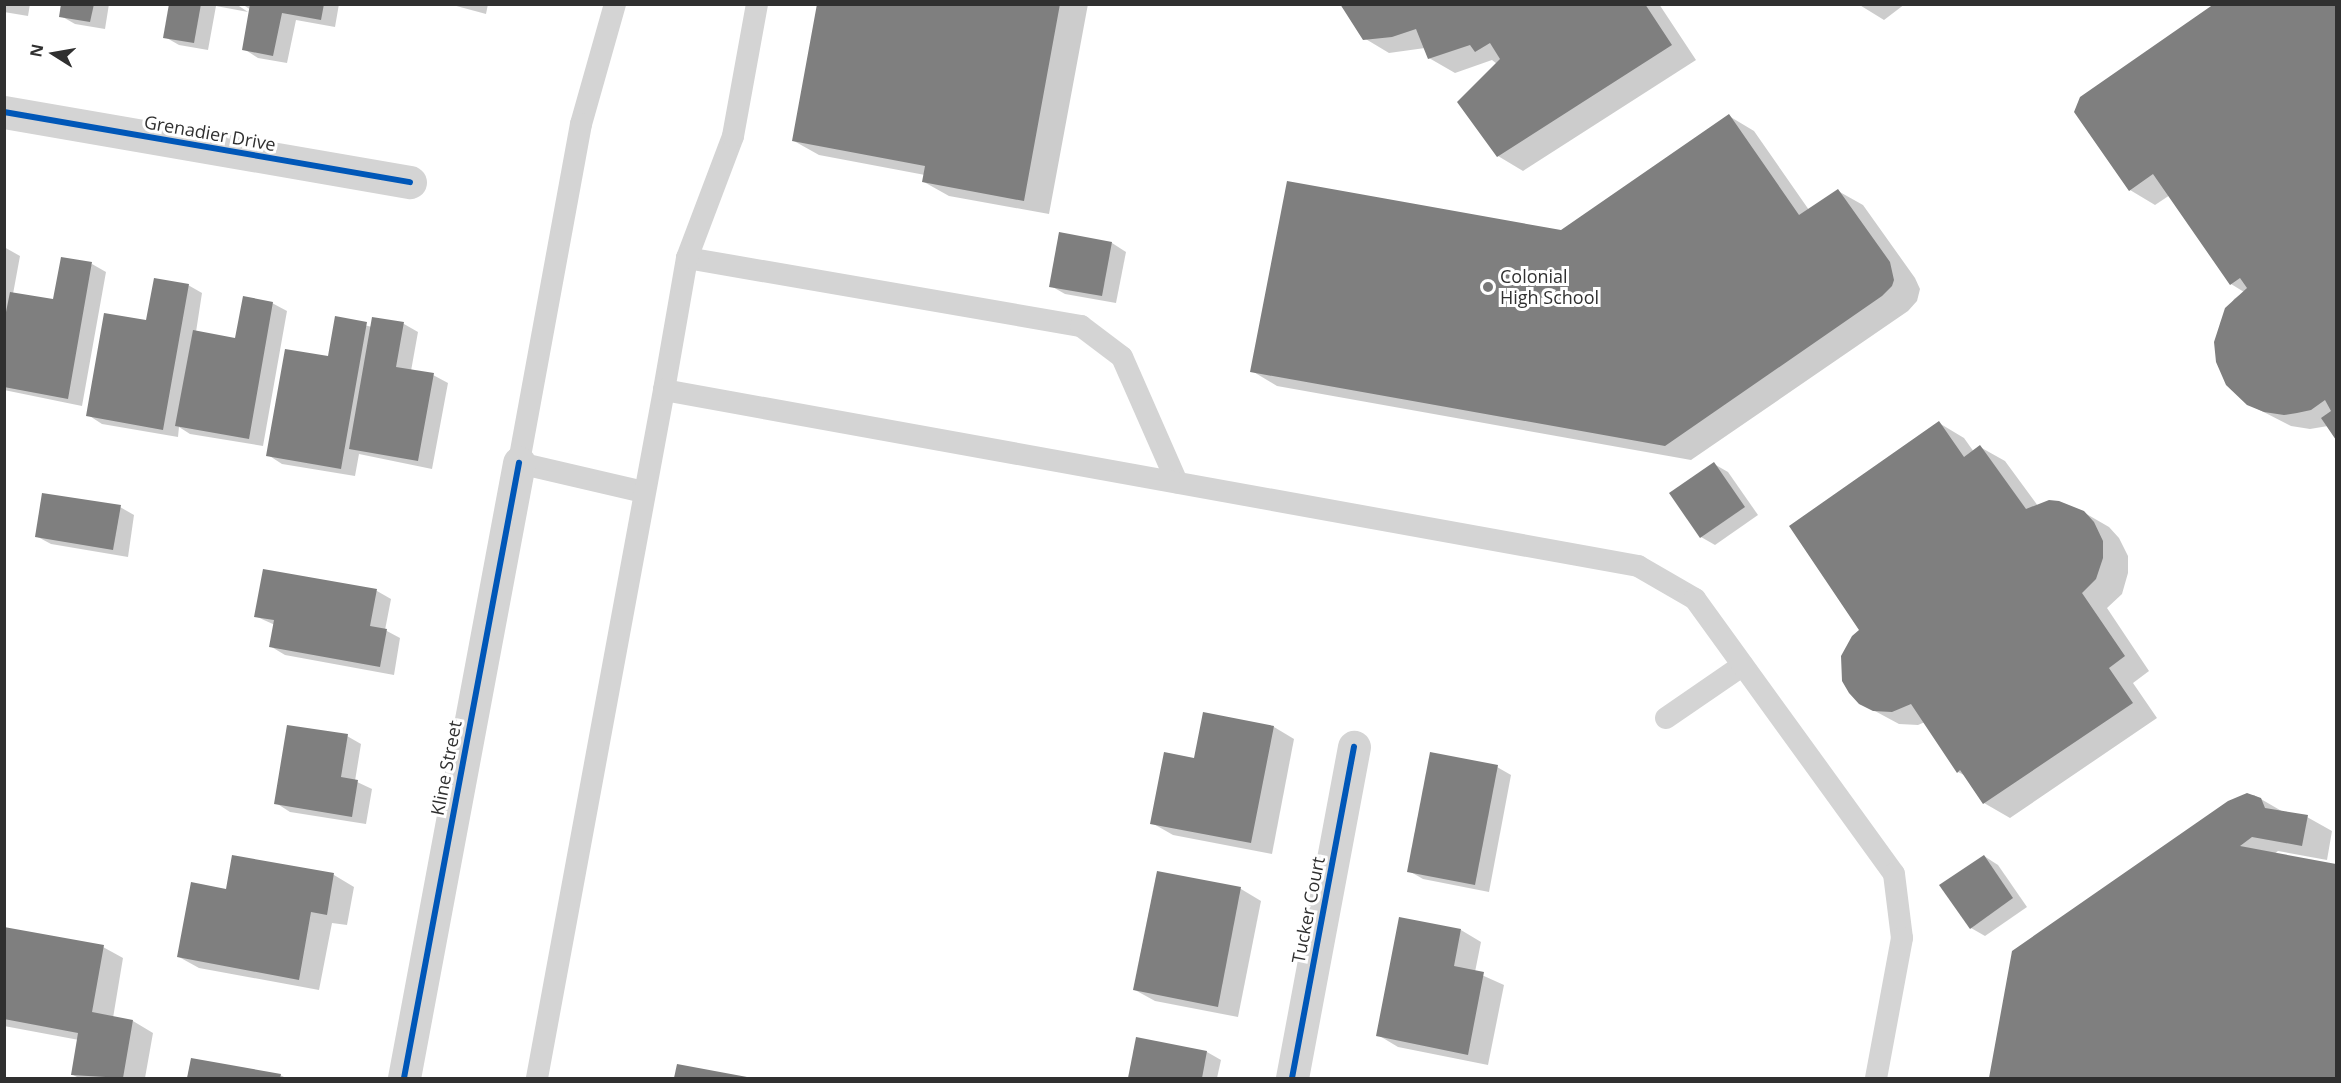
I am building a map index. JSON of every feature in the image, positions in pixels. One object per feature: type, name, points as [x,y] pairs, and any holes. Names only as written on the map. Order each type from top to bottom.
[{"type":"street","name":"Grenadier Drive","points":[[4,112],[410,182]]},
{"type":"street","name":"Kline Street","points":[[404,1078],[519,463]]},
{"type":"street","name":"Tucker Court","points":[[1292,1078],[1354,747]]},
{"type":"lane","points":[[615,4],[580,124],[519,463],[644,492]]},
{"type":"lane","points":[[537,1078],[687,258],[733,136],[758,4]]},
{"type":"lane","points":[[687,258],[1081,326],[1122,357],[1178,482]]},
{"type":"lane","points":[[664,390],[1638,566],[1695,599],[1894,874],[1902,938],[1876,1078]]},
{"type":"lane","points":[[1666,718],[1743,665]]},
{"type":"building","points":[[61,4],[94,4],[90,22],[59,17]]},
{"type":"building","points":[[169,4],[201,4],[194,43],[163,38]]},
{"type":"building","points":[[250,4],[324,4],[321,20],[282,13],[273,56],[242,50]]},
{"type":"building","points":[[817,4],[1060,4],[1024,201],[922,182],[925,166],[792,141]]},
{"type":"building","points":[[1340,4],[1645,4],[1672,45],[1497,157],[1457,102],[1500,59],[1490,43],[1475,52],[1470,45],[1428,59],[1416,29],[1392,37],[1363,40]]},
{"type":"building","points":[[2214,4],[2336,4],[2336,440],[2321,418],[2331,411],[2325,400],[2311,410],[2297,413],[2284,415],[2264,412],[2247,405],[2226,385],[2216,362],[2214,342],[2225,308],[2247,288],[2240,278],[2230,285],[2153,174],[2129,191],[2074,112],[2080,97]]},
{"type":"building","points":[[1729,114],[1799,215],[1838,189],[1890,262],[1894,280],[1892,286],[1882,296],[1665,446],[1250,372],[1287,181],[1561,230]]},
{"type":"building","points":[[1059,232],[1112,242],[1102,296],[1049,287]]},
{"type":"building","points":[[61,257],[92,262],[68,399],[4,387],[4,322],[10,292],[53,299]]},
{"type":"building","points":[[154,278],[189,284],[163,430],[86,416],[104,313],[146,320]]},
{"type":"building","points":[[243,296],[273,302],[249,439],[175,426],[193,330],[235,338]]},
{"type":"building","points":[[335,316],[367,322],[341,469],[266,456],[285,349],[328,356]]},
{"type":"building","points":[[372,317],[404,322],[396,367],[434,373],[418,461],[349,449]]},
{"type":"building","points":[[1939,421],[1964,457],[1980,445],[2026,509],[2049,500],[2059,501],[2084,511],[2094,522],[2103,541],[2103,558],[2096,579],[2082,593],[2125,656],[2109,668],[2133,703],[1983,804],[1960,770],[1957,773],[1911,704],[1892,712],[1873,711],[1859,704],[1849,693],[1842,681],[1841,656],[1852,636],[1859,630],[1789,526]]},
{"type":"building","points":[[1714,462],[1745,507],[1700,538],[1669,493]]},
{"type":"building","points":[[42,493],[121,505],[113,550],[35,537]]},
{"type":"building","points":[[263,569],[377,589],[370,626],[387,629],[380,667],[269,647],[274,620],[254,617]]},
{"type":"building","points":[[1203,712],[1274,726],[1251,843],[1150,824],[1164,752],[1194,758]]},
{"type":"building","points":[[287,725],[348,734],[341,777],[358,780],[352,817],[274,804]]},
{"type":"building","points":[[1430,752],[1498,765],[1475,885],[1407,872]]},
{"type":"building","points":[[2247,793],[2261,798],[2265,808],[2308,815],[2302,846],[2252,837],[2240,846],[2336,864],[2336,1078],[1989,1078],[2012,951],[2228,801]]},
{"type":"building","points":[[232,855],[334,873],[327,915],[311,912],[299,980],[177,957],[191,882],[226,889]]},
{"type":"building","points":[[1984,855],[2013,898],[1970,929],[1939,885]]},
{"type":"building","points":[[1157,871],[1241,887],[1218,1007],[1133,990]]},
{"type":"building","points":[[1399,917],[1461,929],[1454,966],[1484,972],[1468,1055],[1376,1036]]},
{"type":"building","points":[[4,927],[104,945],[92,1012],[133,1020],[123,1078],[71,1075],[78,1033],[4,1019]]},
{"type":"building","points":[[1136,1037],[1207,1051],[1202,1078],[1128,1078]]},
{"type":"building","points":[[191,1058],[281,1074],[280,1078],[187,1078]]},
{"type":"building","points":[[677,1064],[747,1077],[747,1078],[674,1078]]},
{"type":"cycle path","points":[[4,112],[410,182]]},
{"type":"cycle path","points":[[404,1078],[519,463]]},
{"type":"cycle path","points":[[1292,1078],[1354,747]]},
{"type":"place","name":"Colonial High School","points":[[1488,287]]}]
